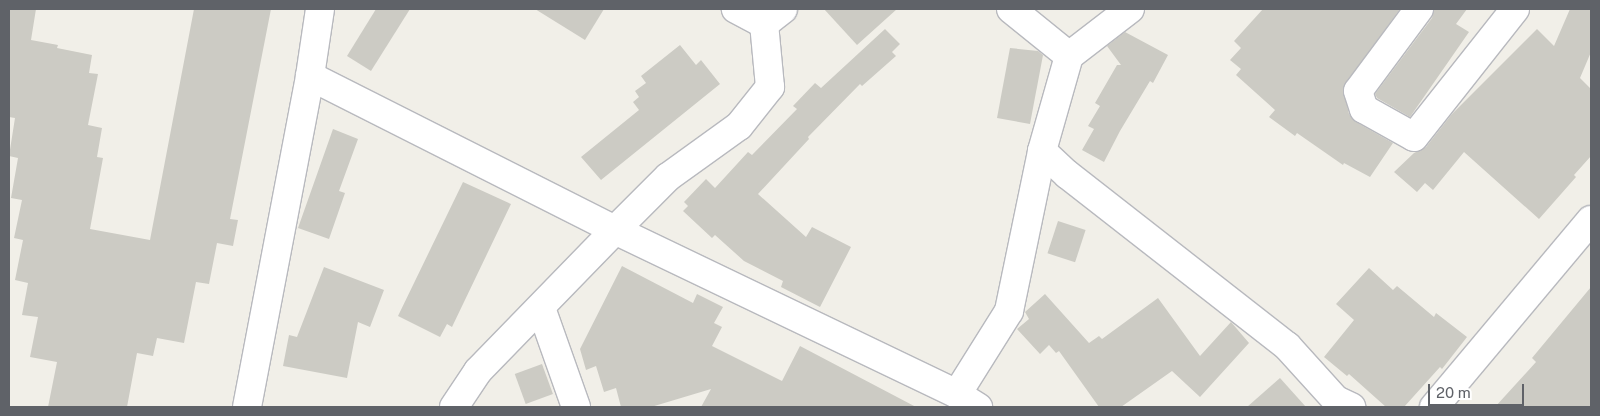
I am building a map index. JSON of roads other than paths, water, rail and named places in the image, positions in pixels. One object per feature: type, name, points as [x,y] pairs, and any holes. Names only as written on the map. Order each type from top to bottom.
[{"type":"street","points":[[247,407],[310,76],[320,9]]},
{"type":"street","points":[[454,407],[478,371],[668,177],[739,126],[770,87],[773,16],[736,9]]},
{"type":"street","points":[[1011,9],[1069,56]]},
{"type":"street","points":[[310,76],[616,230],[967,400],[1009,311],[1042,151],[1069,56],[1129,9]]},
{"type":"street","points":[[1419,9],[1358,91],[1364,109],[1414,137],[1510,10]]},
{"type":"street","points":[[1042,151],[1068,175],[1287,346],[1339,405]]},
{"type":"street","points":[[1434,407],[1591,220]]},
{"type":"street","points":[[541,308],[576,407]]}]
